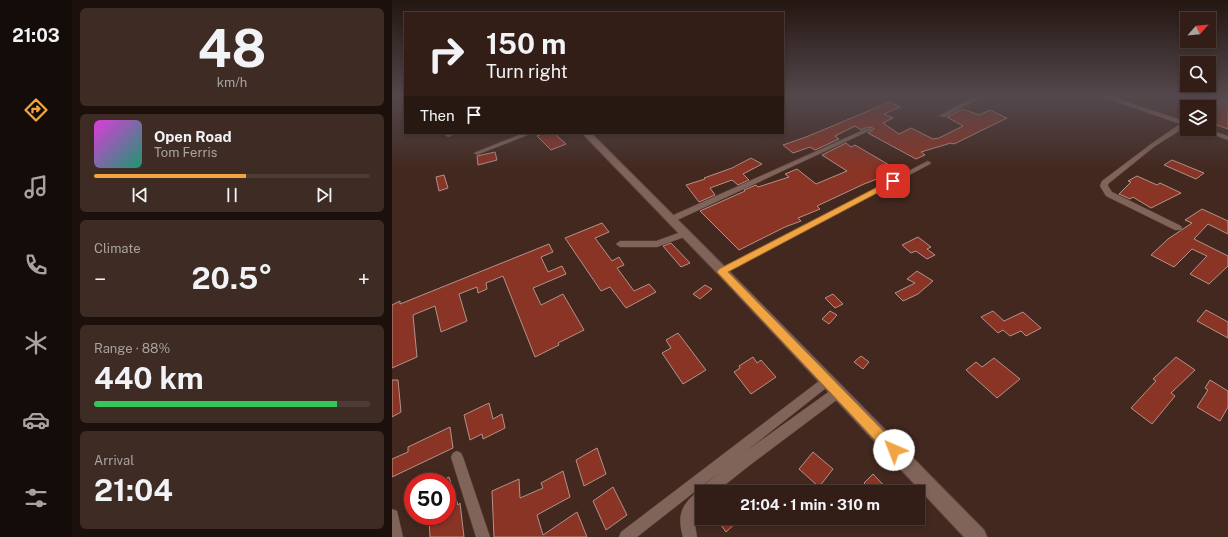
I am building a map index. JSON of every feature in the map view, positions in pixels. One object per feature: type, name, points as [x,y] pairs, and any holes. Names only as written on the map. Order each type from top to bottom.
[{"type":"main road","points":[[587,134],[827,380],[977,537]]},
{"type":"street","points":[[1178,228],[1109,194],[1104,186],[1105,183],[1153,145],[1180,127]]},
{"type":"street","points":[[670,220],[870,129]]},
{"type":"street","points":[[476,153],[527,134]]},
{"type":"street","points":[[1216,134],[1228,138]]},
{"type":"street","points":[[722,272],[928,163]]},
{"type":"street","points":[[620,244],[657,244],[684,234]]},
{"type":"street","points":[[626,537],[827,380]]},
{"type":"street","points":[[715,485],[745,460],[838,392]]},
{"type":"street","points":[[457,457],[483,537]]},
{"type":"street","points":[[690,537],[686,523],[687,511],[695,502]]},
{"type":"street","points":[[392,516],[396,537]]},
{"type":"building","points":[[844,121],[887,121],[883,123],[899,134],[911,128],[933,139],[939,138],[963,126],[954,121],[1001,121],[954,144],[951,143],[921,152],[925,155],[916,159],[868,133],[874,129],[868,127],[861,130],[855,126],[835,136],[839,139],[815,150],[810,147],[793,153],[783,145]]},
{"type":"building","points":[[1216,121],[1228,121],[1228,129],[1216,125]]},
{"type":"building","points":[[542,134],[555,134],[566,144],[551,150],[537,136]]},
{"type":"building","points":[[846,143],[851,147],[855,145],[896,169],[817,206],[820,209],[798,218],[801,221],[785,227],[739,250],[700,211],[756,185],[758,187],[789,177],[785,174],[797,169],[816,184],[847,171],[822,155]]},
{"type":"building","points":[[495,152],[497,160],[478,165],[477,156]]},
{"type":"building","points":[[751,158],[762,164],[743,174],[749,180],[738,185],[732,180],[710,188],[715,195],[699,202],[686,185],[732,168]]},
{"type":"building","points":[[1172,160],[1204,173],[1196,179],[1164,165]]},
{"type":"building","points":[[444,175],[448,188],[439,191],[436,177]]},
{"type":"building","points":[[1137,176],[1157,185],[1160,183],[1181,193],[1151,208],[1133,197],[1130,199],[1119,194],[1131,182],[1128,181]]},
{"type":"building","points":[[1202,209],[1228,221],[1228,234],[1208,224],[1194,239],[1228,256],[1228,266],[1209,284],[1190,274],[1207,256],[1192,249],[1174,267],[1151,255],[1168,239],[1192,223],[1185,220]]},
{"type":"building","points":[[602,223],[609,232],[595,238],[612,261],[619,257],[624,265],[617,268],[634,291],[649,284],[656,292],[626,308],[610,287],[601,291],[565,238]]},
{"type":"building","points":[[918,237],[931,247],[927,249],[935,255],[927,259],[916,251],[911,253],[902,245]]},
{"type":"building","points":[[671,243],[690,263],[681,267],[663,246]]},
{"type":"building","points":[[549,244],[553,252],[541,257],[548,272],[562,266],[566,274],[533,288],[541,305],[563,294],[584,330],[535,357],[503,276],[486,283],[487,289],[478,293],[477,287],[459,294],[467,321],[441,332],[435,306],[413,315],[417,357],[392,368],[392,305],[400,301],[400,304]]},
{"type":"building","points":[[917,271],[933,281],[918,294],[903,301],[895,293],[915,283],[907,279]]},
{"type":"building","points":[[705,285],[712,289],[700,299],[693,294]]},
{"type":"building","points":[[833,294],[843,304],[835,308],[825,298]]},
{"type":"building","points":[[1206,310],[1228,322],[1228,338],[1197,321]]},
{"type":"building","points":[[830,311],[837,315],[829,324],[822,319]]},
{"type":"building","points":[[993,311],[1004,321],[1023,312],[1041,328],[1026,336],[1021,331],[1010,336],[1003,330],[998,333],[981,317]]},
{"type":"building","points":[[678,333],[706,370],[683,384],[662,353],[671,348],[666,340]]},
{"type":"building","points":[[861,356],[869,362],[863,369],[854,362]]},
{"type":"building","points":[[753,357],[757,363],[761,360],[776,377],[751,394],[734,372],[740,368],[739,366]]},
{"type":"building","points":[[1176,357],[1195,370],[1171,393],[1175,396],[1152,424],[1131,408],[1156,381],[1153,379]]},
{"type":"building","points":[[994,358],[1020,379],[997,398],[966,370],[976,362],[982,367]]},
{"type":"building","points":[[392,380],[398,380],[401,412],[392,417]]},
{"type":"building","points":[[1210,380],[1228,391],[1228,407],[1220,421],[1197,407],[1208,390],[1205,388]]},
{"type":"building","points":[[489,403],[493,419],[502,414],[505,428],[483,439],[482,434],[470,440],[464,415]]},
{"type":"building","points":[[450,427],[453,448],[392,477],[392,459],[408,452],[408,447]]},
{"type":"building","points":[[597,448],[606,474],[584,486],[576,460]]},
{"type":"building","points":[[813,452],[833,469],[821,485],[817,485],[799,469]]},
{"type":"building","points":[[563,471],[570,497],[537,515],[543,535],[577,512],[587,537],[494,537],[492,491],[519,479],[520,498],[543,488],[541,483]]},
{"type":"building","points":[[873,474],[883,485],[866,485],[864,483]]},
{"type":"building","points":[[613,487],[627,515],[606,530],[593,501]]},
{"type":"building","points":[[456,499],[458,505],[460,503],[464,537],[430,537],[429,525],[456,525]]},
{"type":"building","points":[[721,525],[734,525],[726,532]]},
{"type":"route","points":[[893,181],[722,272],[894,450]]}]
